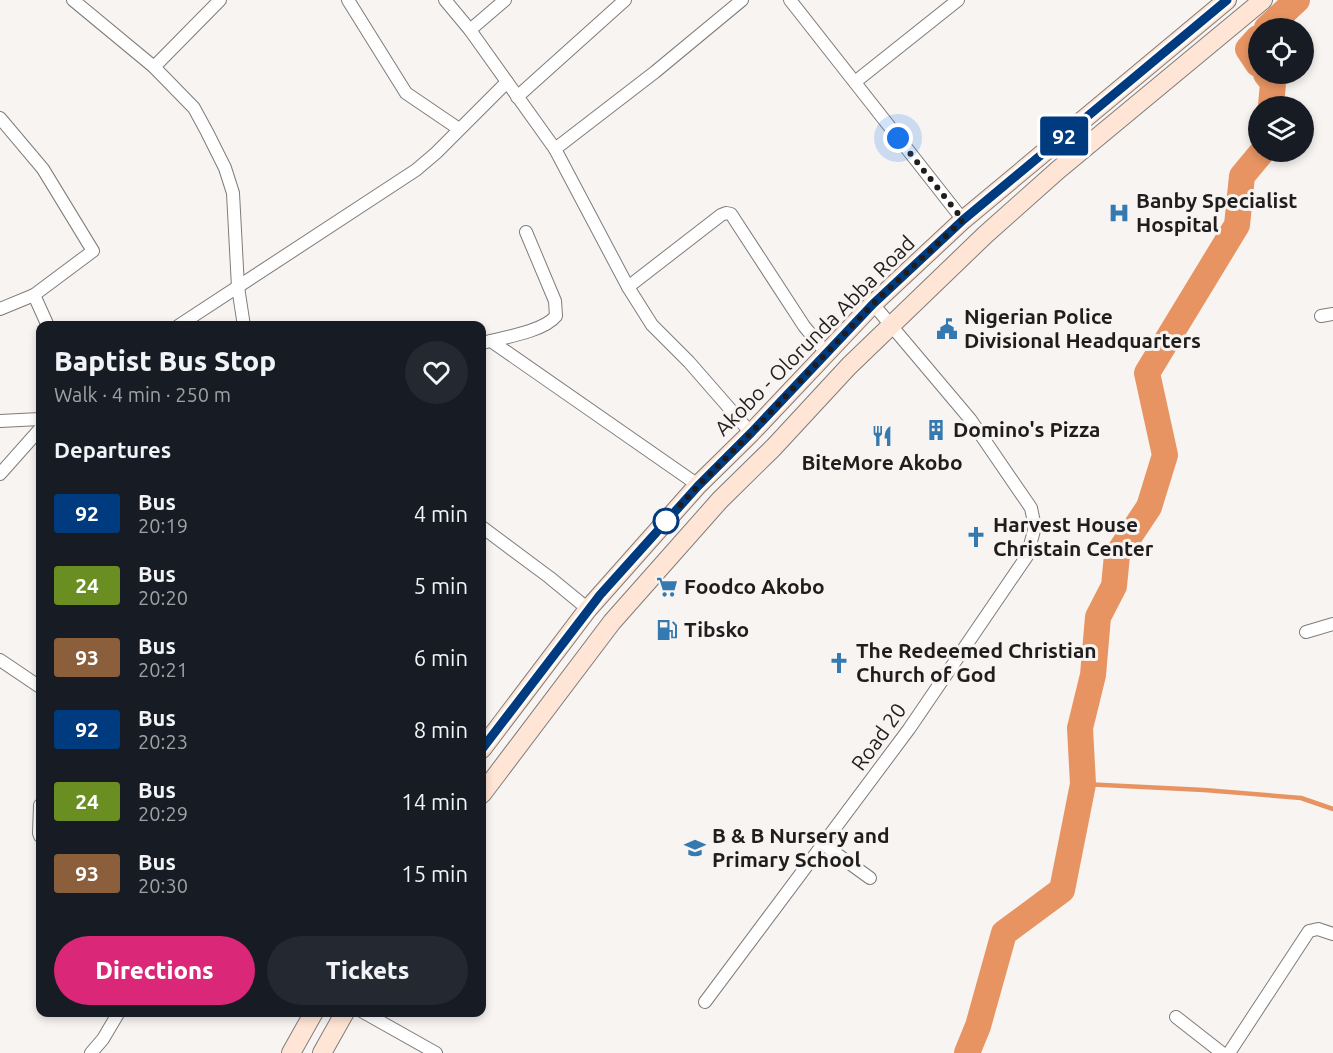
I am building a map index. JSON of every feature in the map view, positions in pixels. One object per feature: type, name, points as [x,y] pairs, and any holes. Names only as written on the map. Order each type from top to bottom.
[{"type":"main road","name":"Akobo - Olorunda Abba Road","points":[[486,744],[588,609],[624,568],[698,486],[873,304],[963,220],[1227,0]]},
{"type":"main road","points":[[486,789],[612,622],[720,500],[774,447],[849,366],[985,235],[1058,170],[1263,0]]},
{"type":"main road","points":[[624,568],[644,585]]},
{"type":"main road","points":[[291,1053],[311,1017]]},
{"type":"main road","points":[[322,1053],[342,1017]]},
{"type":"street","points":[[73,0],[154,67],[194,108],[225,168],[233,193],[238,287],[243,321]]},
{"type":"street","points":[[154,67],[220,0]]},
{"type":"street","points":[[348,0],[406,93],[459,129]]},
{"type":"street","points":[[445,0],[470,30],[555,149],[628,287],[652,325],[689,362],[751,433]]},
{"type":"street","points":[[470,30],[505,0]]},
{"type":"street","points":[[517,97],[625,0]]},
{"type":"street","points":[[555,149],[655,72],[742,0]]},
{"type":"street","points":[[790,0],[963,220]]},
{"type":"street","points":[[855,82],[958,0]]},
{"type":"street","points":[[186,321],[416,170],[507,82]]},
{"type":"street","points":[[0,118],[43,169],[93,252],[34,295],[0,309]]},
{"type":"street","points":[[628,287],[721,215],[731,214],[804,326],[827,354]]},
{"type":"street","points":[[486,342],[544,325],[556,316],[555,301],[526,232]]},
{"type":"street","points":[[34,295],[46,321]]},
{"type":"street","points":[[873,304],[892,325]]},
{"type":"street","name":"Road 20","points":[[705,1002],[909,729],[1027,556],[1035,527],[1031,508],[970,419],[892,325]]},
{"type":"street","points":[[486,342],[698,486]]},
{"type":"street","points":[[0,421],[36,419]]},
{"type":"street","points":[[0,474],[36,434]]},
{"type":"street","points":[[486,530],[588,609]]},
{"type":"street","points":[[1306,632],[1333,624]]},
{"type":"street","points":[[0,660],[36,684]]},
{"type":"street","points":[[824,844],[870,878]]},
{"type":"street","points":[[1229,1053],[1309,932],[1318,929],[1333,934]]},
{"type":"street","points":[[90,1053],[103,1039],[116,1017]]},
{"type":"street","points":[[372,1017],[436,1053]]},
{"type":"street","points":[[1176,1017],[1222,1053]]},
{"type":"waterway","points":[[1278,18],[1297,0]]},
{"type":"waterway","points":[[1272,96],[1273,84]]},
{"type":"waterway","points":[[967,1053],[978,1026],[1004,933],[1062,890],[1083,784],[1080,728],[1093,675],[1098,617],[1114,586],[1117,555],[1149,507],[1165,455],[1147,373],[1237,225],[1242,176],[1254,162]]},
{"type":"waterway","points":[[1083,784],[1301,798],[1333,809]]},
{"type":"bus line","name":"92","points":[[486,744],[600,595],[698,486],[873,304],[963,220],[1227,0]]},
{"type":"place","name":"Banby Specialist Hospital","points":[[1119,213]]},
{"type":"place","name":"Nigerian Police Divisional Headquarters","points":[[947,329]]},
{"type":"place","name":"Domino's Pizza","points":[[936,430]]},
{"type":"place","name":"BiteMore Akobo","points":[[882,436]]},
{"type":"place","name":"Harvest House Christain Center","points":[[976,537]]},
{"type":"place","name":"Foodco Akobo","points":[[667,587]]},
{"type":"place","name":"Tibsko","points":[[667,630]]},
{"type":"place","name":"The Redeemed Christian Church of God","points":[[839,663]]},
{"type":"place","name":"B & B Nursery and Primary School","points":[[695,848]]},
{"type":"route","points":[[666,521],[873,304],[963,220],[898,138]]}]
